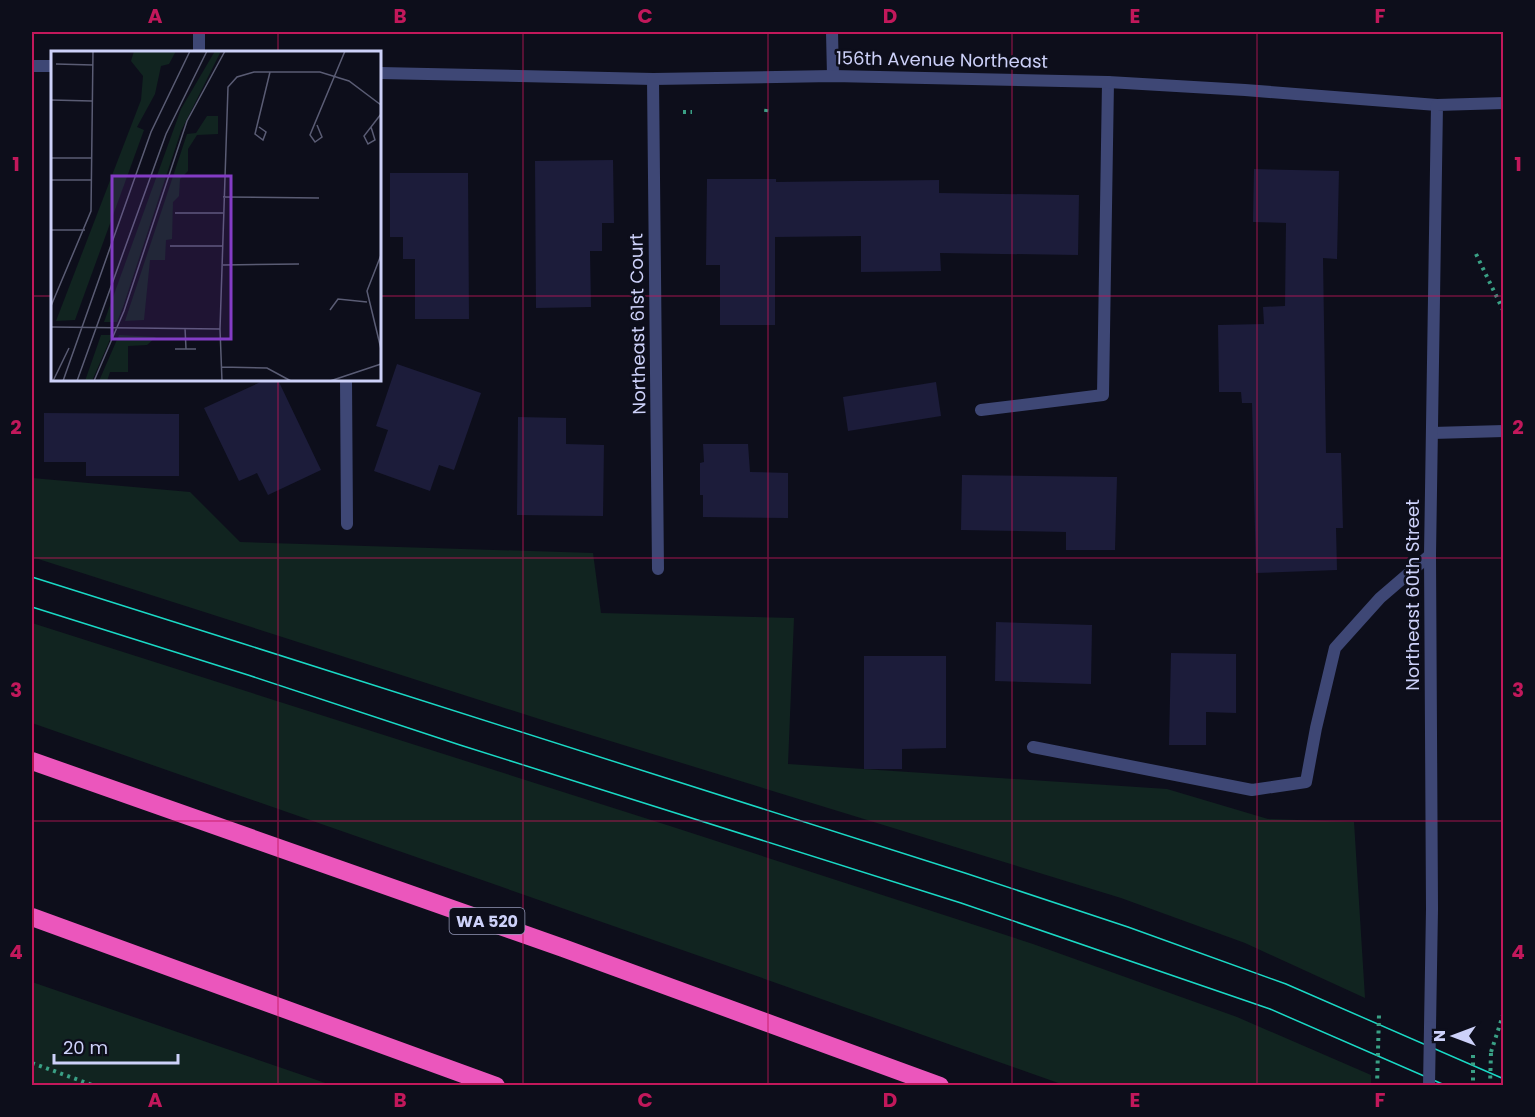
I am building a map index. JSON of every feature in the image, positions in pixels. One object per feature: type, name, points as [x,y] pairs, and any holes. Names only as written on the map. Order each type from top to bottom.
[{"type":"highway","name":"WA 520","points":[[32,761],[564,948],[940,1086]]},
{"type":"highway","points":[[32,917],[496,1086]]},
{"type":"street","points":[[198,51],[199,32]]},
{"type":"street","points":[[832,32],[833,75]]},
{"type":"street","points":[[32,66],[51,66]]},
{"type":"street","name":"156th Avenue Northeast","points":[[381,73],[653,79],[833,75],[1108,82],[1437,105],[1503,103]]},
{"type":"street","name":"Northeast 61st Court","points":[[653,79],[658,570]]},
{"type":"street","points":[[981,410],[1103,395],[1108,82]]},
{"type":"street","name":"Northeast 60th Street","points":[[1429,1086],[1432,909],[1430,555],[1437,105]]},
{"type":"street","points":[[346,381],[346,524]]},
{"type":"street","points":[[1432,433],[1503,431]]},
{"type":"street","points":[[1033,747],[1252,790],[1306,782],[1335,648],[1380,598],[1430,555]]},
{"type":"path","points":[[766,105],[766,112]]},
{"type":"path","points":[[683,112],[692,112]]},
{"type":"path","points":[[1476,254],[1503,312]]},
{"type":"path","points":[[1490,1086],[1491,1052],[1503,1012]]},
{"type":"path","points":[[1377,1086],[1378,1015]]},
{"type":"path","points":[[1473,1054],[1473,1086]]},
{"type":"path","points":[[32,1063],[95,1086]]},
{"type":"green space","points":[[32,478],[190,492],[240,542],[593,553],[601,613],[794,618],[788,764],[1167,789],[1268,819],[1354,822],[1365,998],[1245,943],[1121,898],[555,724],[32,557]]},
{"type":"green space","points":[[32,623],[1033,944],[1237,1017],[1371,1075],[1371,1085],[1064,1085],[32,723]]},
{"type":"green space","points":[[32,982],[308,1077],[331,1085],[32,1085]]},
{"type":"building","points":[[613,160],[614,223],[602,223],[602,251],[590,251],[591,307],[536,308],[535,161]]},
{"type":"building","points":[[1254,169],[1339,171],[1337,259],[1323,258],[1326,453],[1341,453],[1343,528],[1336,528],[1337,570],[1256,573],[1252,403],[1242,403],[1241,392],[1219,392],[1218,325],[1264,324],[1263,307],[1285,306],[1286,223],[1253,222]]},
{"type":"building","points":[[390,173],[468,173],[469,319],[415,319],[415,259],[403,259],[403,237],[390,237]]},
{"type":"building","points":[[707,179],[776,179],[776,182],[939,180],[939,193],[1079,195],[1078,255],[940,253],[941,271],[861,272],[861,236],[775,237],[775,325],[720,325],[720,265],[706,265]]},
{"type":"building","points":[[397,364],[481,393],[454,470],[439,465],[430,491],[374,471],[388,430],[376,426]]},
{"type":"building","points":[[263,381],[278,381],[321,470],[268,495],[257,473],[239,481],[204,408]]},
{"type":"building","points":[[936,382],[941,416],[848,431],[843,397]]},
{"type":"building","points":[[44,413],[179,414],[179,476],[86,476],[86,462],[44,462]]},
{"type":"building","points":[[518,417],[566,418],[566,444],[604,445],[603,516],[517,515]]},
{"type":"building","points":[[703,444],[748,444],[750,472],[788,473],[788,518],[703,517],[700,463],[704,462]]},
{"type":"building","points":[[962,475],[1117,477],[1115,550],[1066,550],[1066,532],[961,530]]},
{"type":"building","points":[[996,622],[1092,625],[1091,684],[995,681]]},
{"type":"building","points":[[1171,653],[1236,654],[1236,713],[1206,712],[1206,745],[1169,745]]},
{"type":"building","points":[[864,656],[946,656],[946,748],[902,749],[902,769],[864,769]]},
{"type":"tram line","points":[[32,577],[965,873],[1128,927],[1286,984],[1504,1079]]},
{"type":"tram line","points":[[32,607],[961,903],[1270,1009],[1447,1086]]}]
